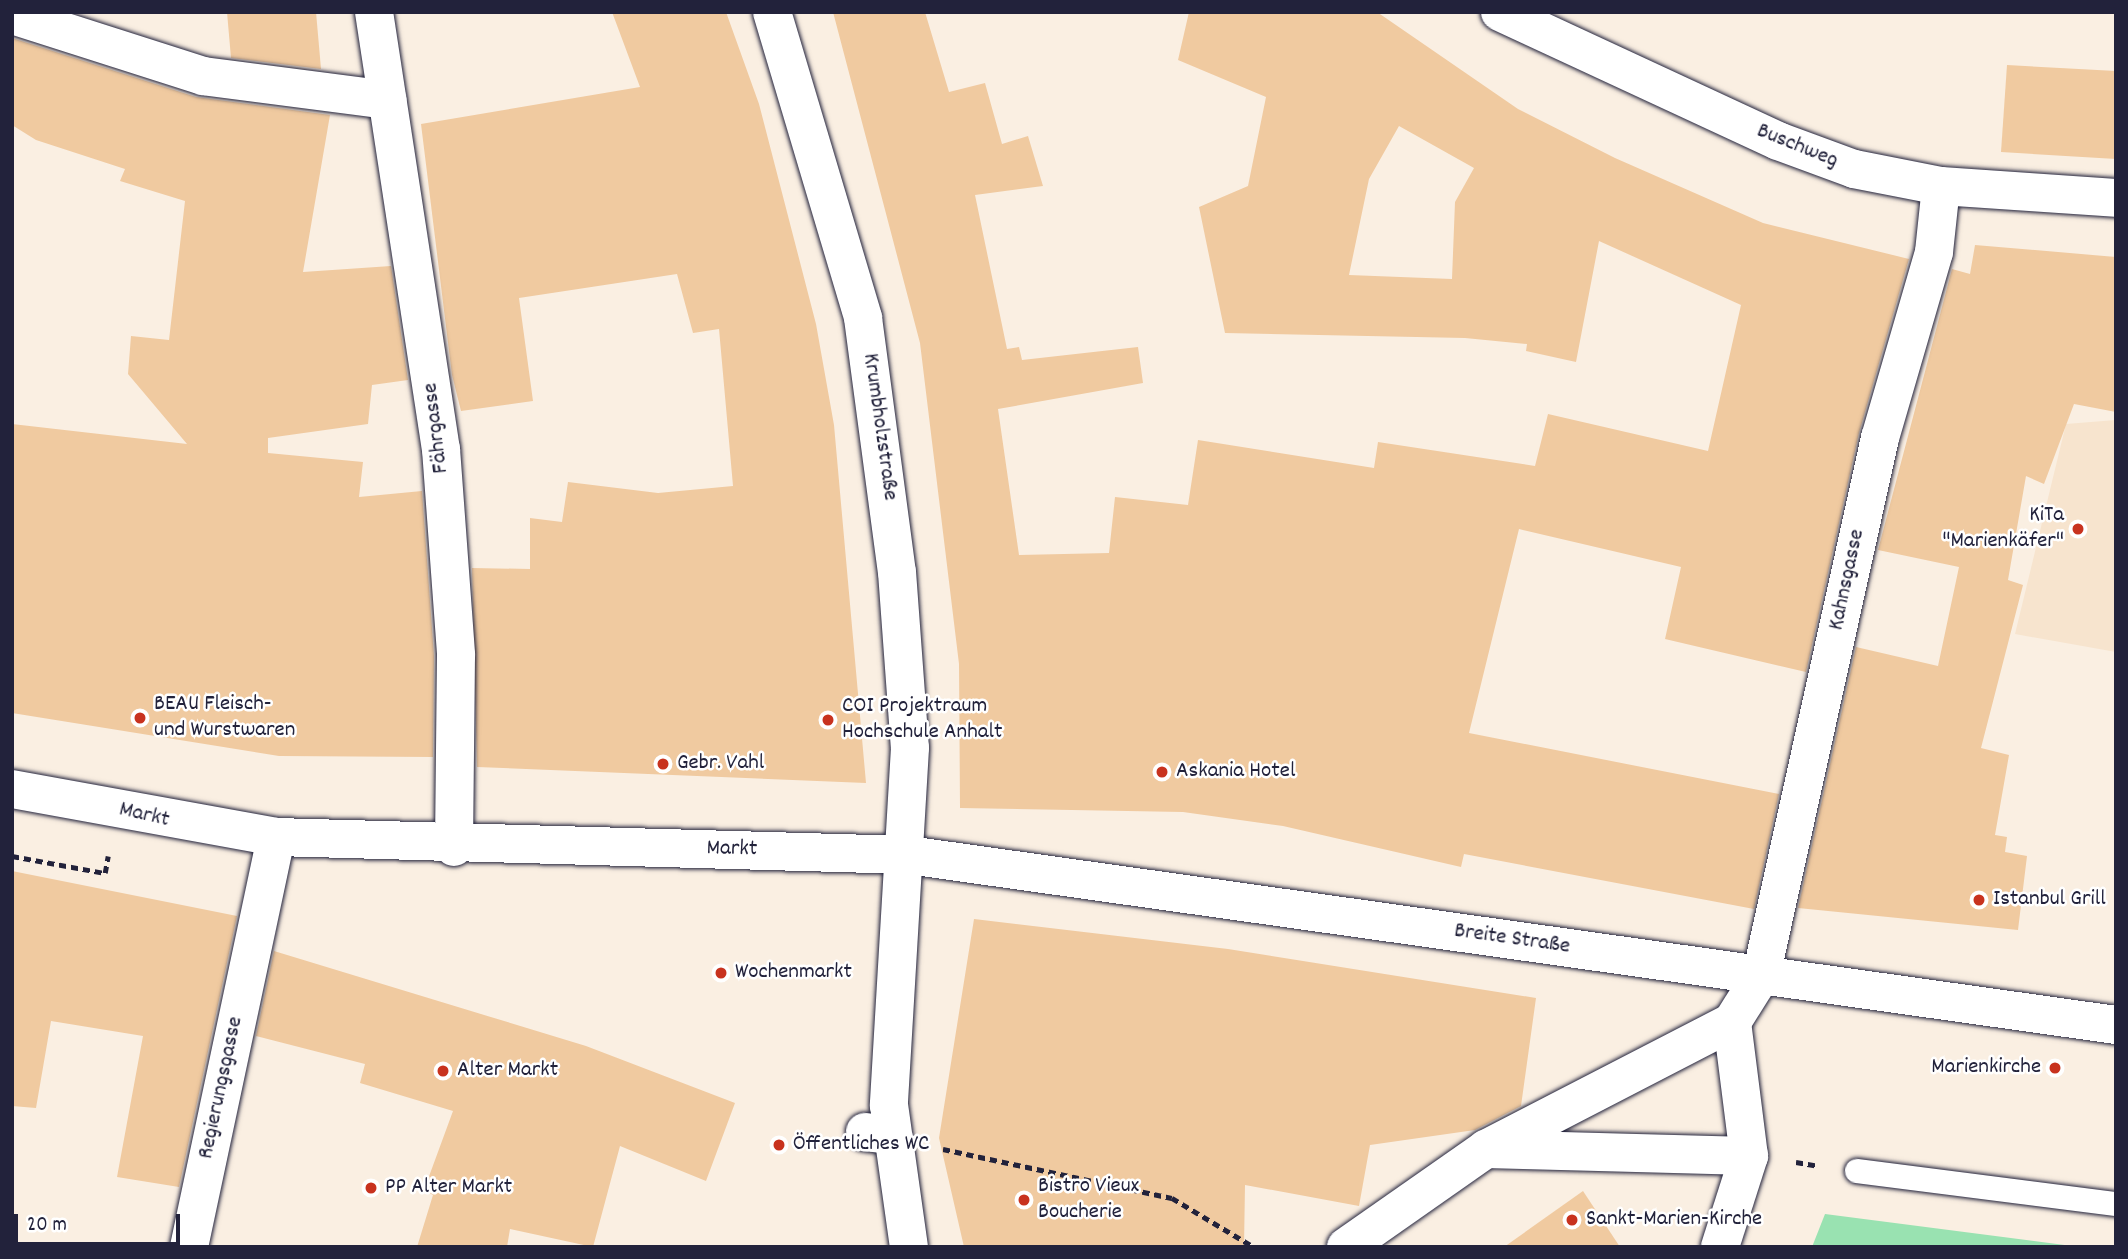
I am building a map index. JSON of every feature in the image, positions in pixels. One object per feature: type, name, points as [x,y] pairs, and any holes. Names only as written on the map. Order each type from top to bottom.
[{"type":"street","name":"Fährgasse","points":[[374,12],[441,449],[456,655],[454,847]]},
{"type":"street","name":"Krumbholzstraße","points":[[772,12],[843,241],[876,393],[909,734],[908,855]]},
{"type":"street","name":"Buschweg","points":[[1500,12],[1821,158],[1941,186],[2116,198]]},
{"type":"street","points":[[12,15],[203,76],[387,100]]},
{"type":"street","name":"Kahnsgasse","points":[[1732,1022],[1761,976],[1880,438],[1934,252],[1941,186]]},
{"type":"street","name":"Markt","points":[[12,789],[276,837],[454,847],[908,855]]},
{"type":"street","name":"Regierungsgasse","points":[[190,1247],[276,837]]},
{"type":"street","points":[[908,855],[891,1042],[878,1134],[909,1247]]},
{"type":"street","name":"Breite Straße","points":[[908,855],[2116,1025]]},
{"type":"street","points":[[1346,1247],[1486,1149],[1732,1022],[1749,1156],[1720,1247]]},
{"type":"street","points":[[1486,1149],[1749,1156]]},
{"type":"lane","points":[[1857,1171],[2116,1204]]},
{"type":"path","points":[[12,856],[104,873],[117,810]]},
{"type":"path","points":[[878,1134],[1172,1198],[1254,1247]]},
{"type":"path","points":[[1749,1156],[1857,1171]]},
{"type":"shaded area","name":"KiTa \"Marienkäfer\"","points":[[2116,420],[2116,652],[2015,634],[2066,424]]},
{"type":"green space","points":[[1825,1214],[2080,1247],[1812,1247]]},
{"type":"building","points":[[227,12],[316,12],[321,69],[231,58]]},
{"type":"building","points":[[612,12],[726,12],[759,104],[816,324],[834,425],[866,783],[477,767],[472,568],[530,569],[530,518],[562,522],[568,482],[658,493],[733,486],[719,329],[693,333],[677,274],[519,298],[533,401],[461,411],[452,375],[421,124],[640,87]]},
{"type":"building","points":[[833,12],[925,12],[949,92],[985,83],[1002,144],[1028,136],[1043,186],[975,195],[1007,349],[1019,347],[1022,360],[1138,347],[1143,383],[998,409],[1019,555],[1109,553],[1115,497],[1188,505],[1198,440],[1374,468],[1378,442],[1535,466],[1548,414],[1708,451],[1741,305],[1599,241],[1576,362],[1526,351],[1527,344],[1465,338],[1225,333],[1199,207],[1248,186],[1266,97],[1178,60],[1189,12],[1377,12],[1518,109],[1615,158],[1763,223],[1909,259],[1859,433],[1806,672],[1665,639],[1681,567],[1519,529],[1469,733],[1779,794],[1754,909],[1464,854],[1461,867],[1283,826],[1183,812],[960,808],[959,664],[920,343]],"holes":[[[1399,126],[1474,168],[1455,202],[1452,279],[1349,275],[1369,179]]]},
{"type":"building","points":[[12,38],[196,97],[330,115],[303,272],[391,266],[408,380],[372,385],[368,424],[268,438],[268,453],[363,462],[359,497],[422,491],[434,656],[433,757],[279,756],[12,713],[12,424],[187,444],[128,374],[131,336],[169,340],[185,201],[120,181],[125,169],[36,140],[12,125]]},
{"type":"building","points":[[2007,65],[2116,71],[2116,159],[2001,152]]},
{"type":"building","points":[[1975,245],[2116,257],[2116,412],[2074,404],[2044,484],[2026,476],[2008,580],[2023,585],[1981,748],[2009,755],[1995,835],[2007,837],[2005,852],[2027,856],[2018,930],[1798,908],[1856,647],[1938,666],[1959,567],[1878,550],[1952,269],[1970,274]]},
{"type":"building","points":[[12,871],[237,916],[179,1187],[117,1177],[143,1036],[51,1021],[36,1108],[12,1106]]},
{"type":"building","points":[[974,919],[1228,949],[1536,998],[1521,1106],[1475,1130],[1370,1145],[1359,1206],[1245,1185],[1244,1247],[964,1247],[939,1138]]},
{"type":"building","points":[[274,951],[586,1046],[735,1103],[706,1181],[620,1146],[593,1247],[510,1229],[507,1247],[417,1247],[433,1195],[424,1190],[453,1111],[360,1083],[365,1064],[256,1036]]},
{"type":"building","name":"Sankt-Marien-Kirche","points":[[1583,1191],[1620,1247],[1504,1247]]},
{"type":"place","name":"KiTa \"Marienkäfer\"","points":[[2078,529]]},
{"type":"place","name":"BEAU Fleisch- und Wurstwaren","points":[[140,718]]},
{"type":"place","name":"COI Projektraum Hochschule Anhalt","points":[[828,720]]},
{"type":"place","name":"Gebr. Vahl","points":[[663,764]]},
{"type":"place","name":"Askania Hotel","points":[[1162,772]]},
{"type":"place","name":"Istanbul Grill","points":[[1979,900]]},
{"type":"place","name":"Wochenmarkt","points":[[721,973]]},
{"type":"place","name":"Marienkirche","points":[[2055,1068]]},
{"type":"place","name":"Alter Markt","points":[[443,1071]]},
{"type":"place","name":"Öffentliches WC","points":[[779,1145]]},
{"type":"place","name":"PP Alter Markt","points":[[371,1188]]},
{"type":"place","name":"Bistro Vieux Boucherie","points":[[1024,1200]]},
{"type":"place","name":"Sankt-Marien-Kirche","points":[[1572,1220]]}]
